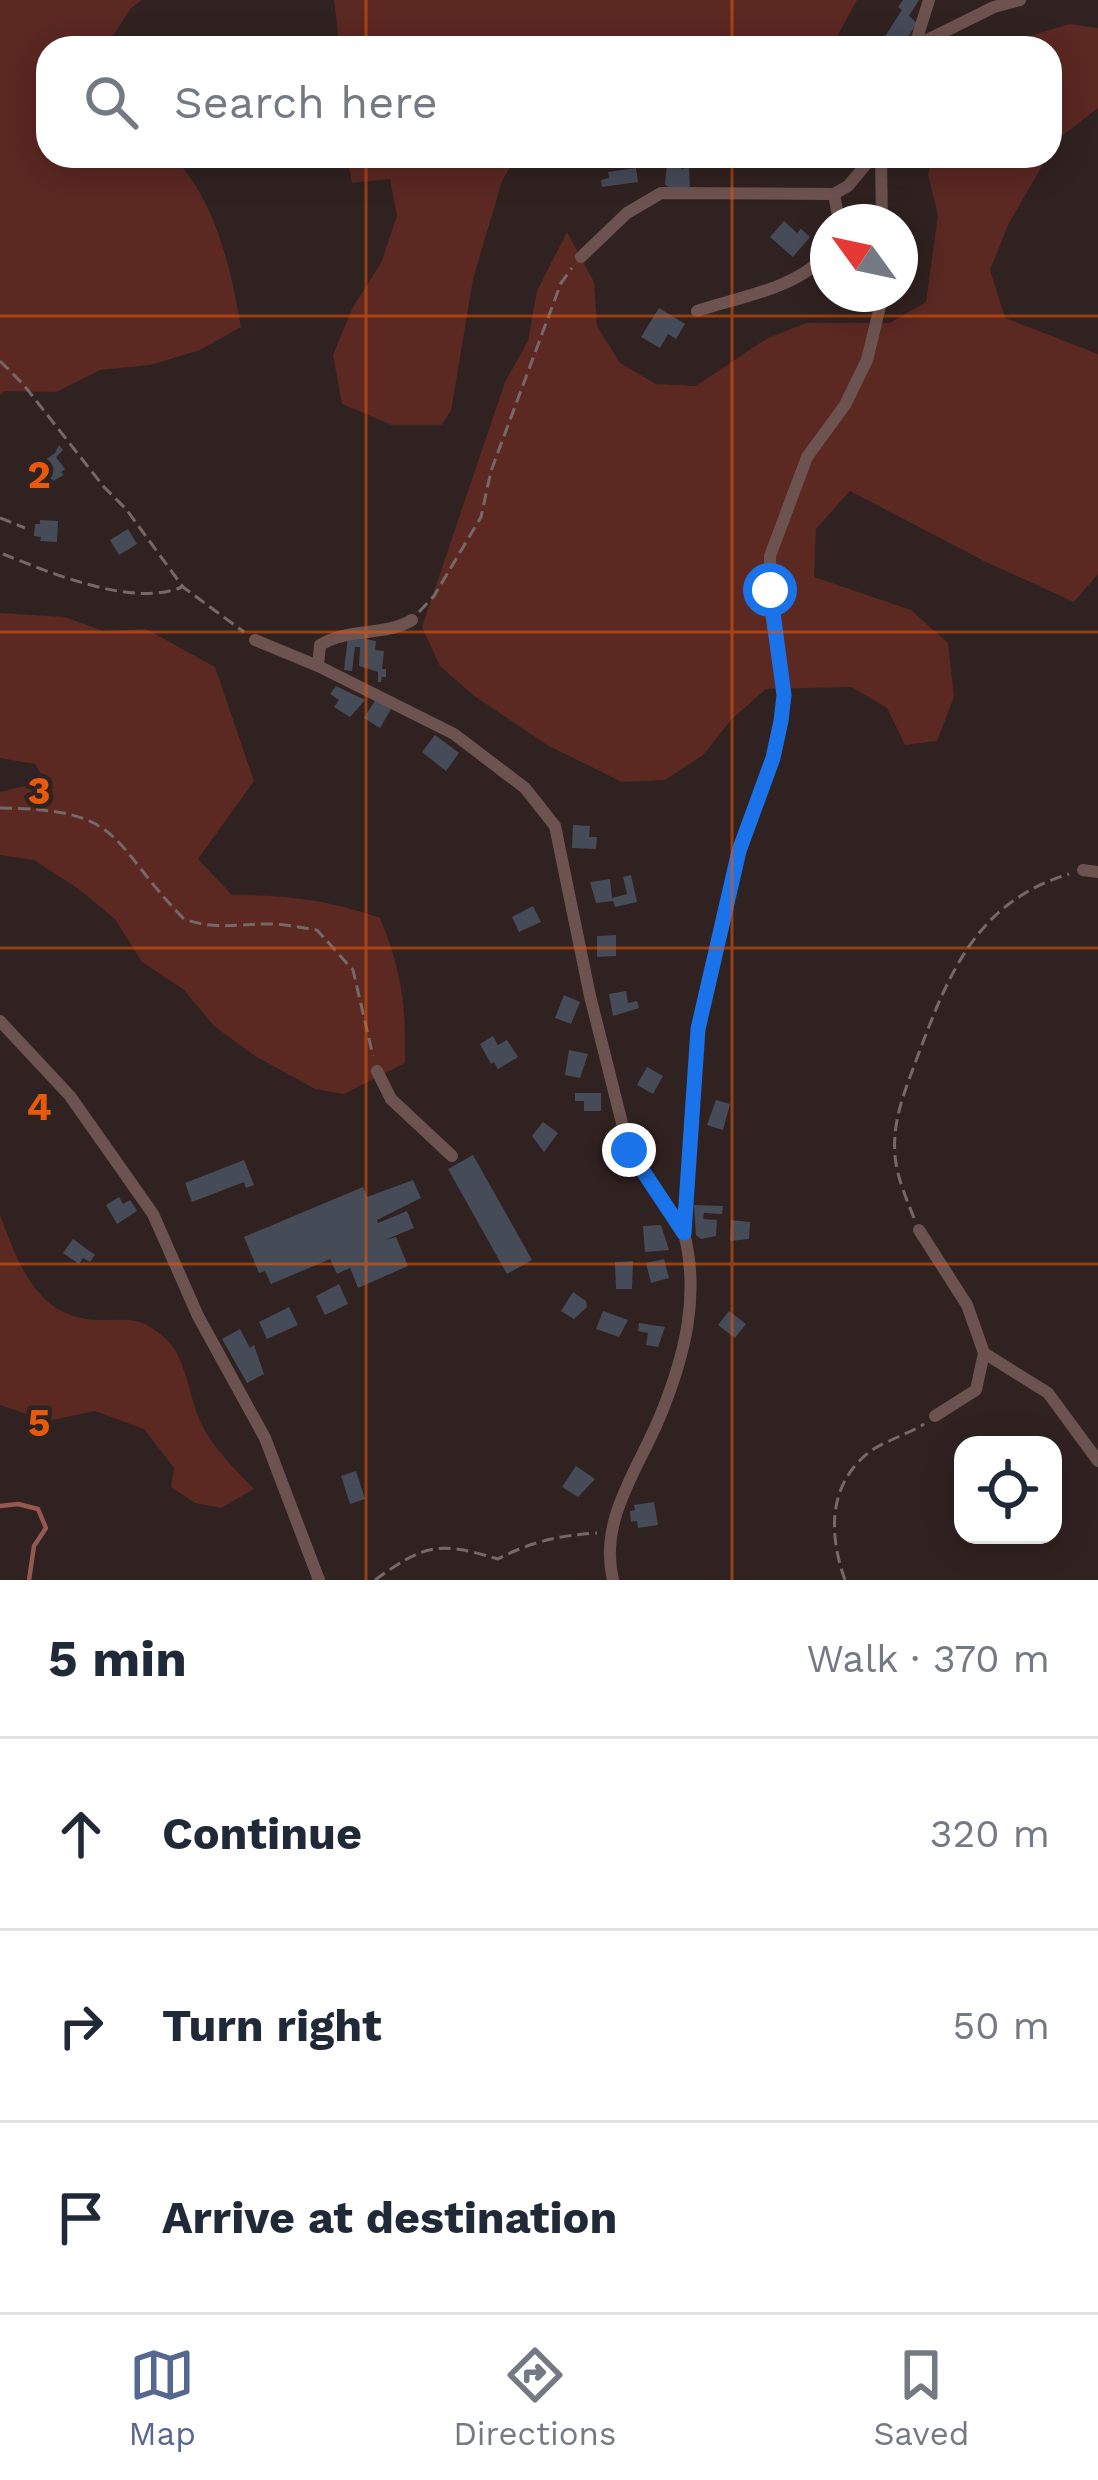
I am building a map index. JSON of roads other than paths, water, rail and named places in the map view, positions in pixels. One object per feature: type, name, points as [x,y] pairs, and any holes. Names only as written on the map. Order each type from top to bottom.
[{"type":"street","points":[[918,36],[928,0]]},
{"type":"street","points":[[937,36],[1020,0]]},
{"type":"street","points":[[581,257],[627,213],[661,193],[834,194],[865,168]]},
{"type":"street","points":[[878,168],[881,204]]},
{"type":"street","points":[[834,194],[836,204]]},
{"type":"street","points":[[698,311],[810,270]]},
{"type":"street","points":[[614,1580],[612,1533],[625,1488],[661,1414],[689,1326],[692,1265],[684,1233],[698,1029],[739,851],[773,758],[784,695],[771,614],[770,556],[807,458],[845,405],[867,360],[879,312]]},
{"type":"street","points":[[318,666],[318,652],[326,641],[350,632],[387,631],[412,620]]},
{"type":"street","points":[[255,640],[454,734],[525,788],[555,826],[590,996],[629,1150],[684,1233]]},
{"type":"street","points":[[1083,870],[1098,872]]},
{"type":"street","points":[[0,1021],[70,1096],[153,1214],[198,1316],[265,1438],[319,1580]]},
{"type":"street","points":[[377,1071],[391,1099],[452,1156]]},
{"type":"street","points":[[919,1230],[967,1305],[984,1353],[976,1390],[935,1416]]},
{"type":"street","points":[[984,1353],[1048,1393],[1098,1461]]},
{"type":"waterway","points":[[0,1506],[38,1509],[46,1528],[34,1546],[29,1580]]}]
